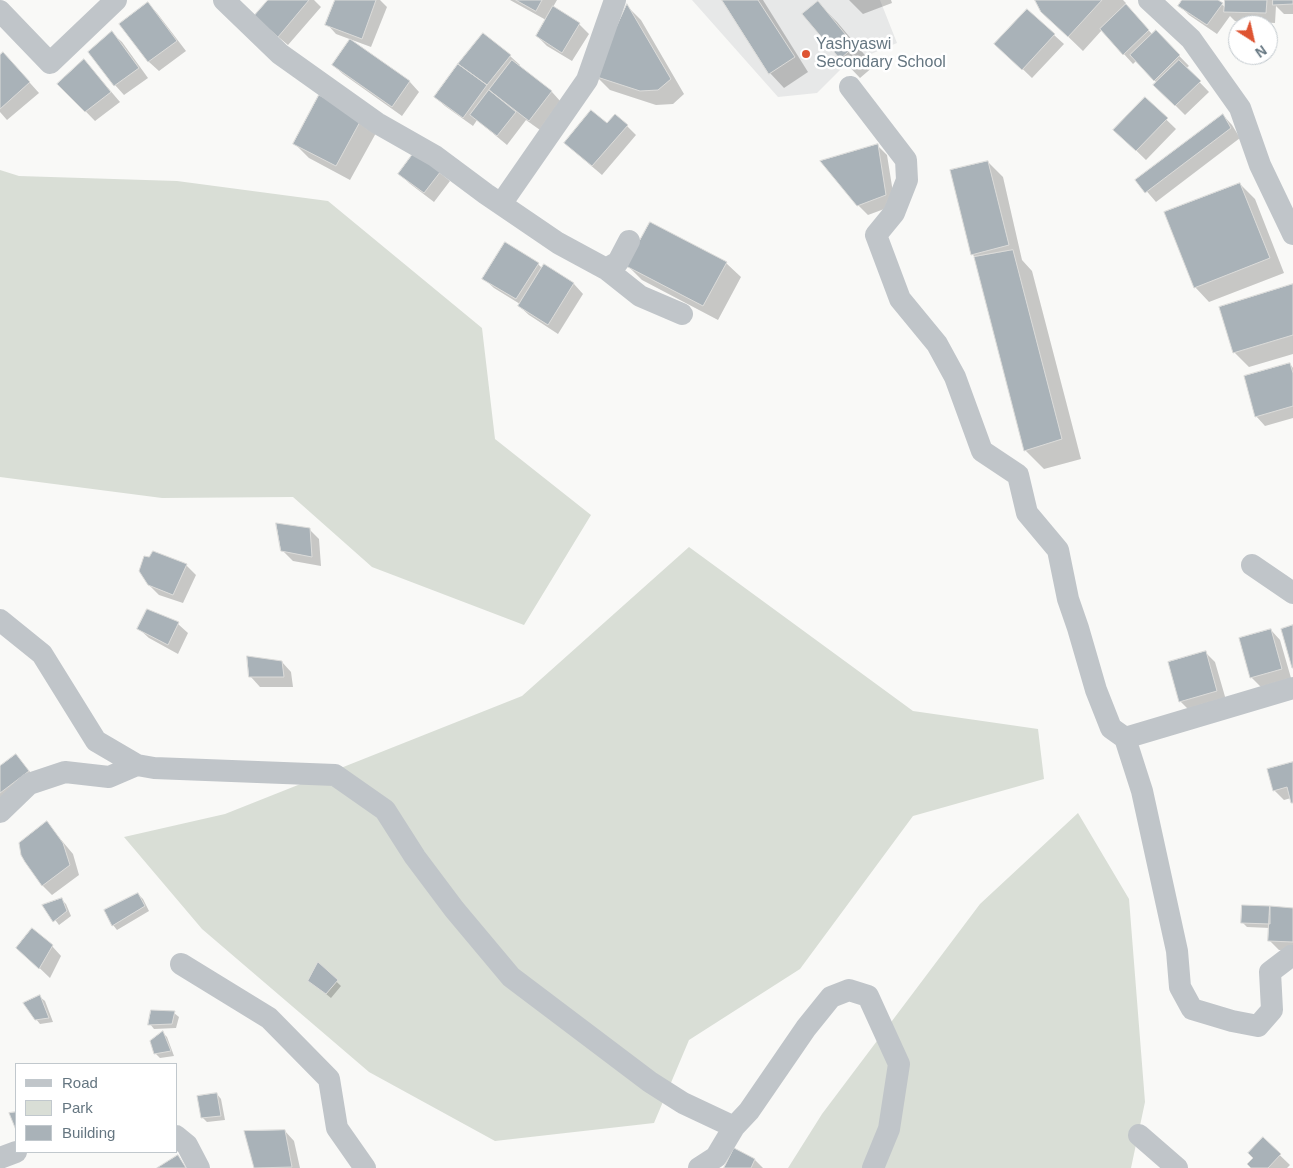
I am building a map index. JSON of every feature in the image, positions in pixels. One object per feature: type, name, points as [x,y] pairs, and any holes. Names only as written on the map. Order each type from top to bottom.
[{"type":"street","points":[[0,12],[50,63],[116,0]]},
{"type":"street","points":[[224,0],[280,54],[377,123],[435,156],[486,194],[558,243],[606,269],[640,296],[682,314]]},
{"type":"street","points":[[501,204],[587,80],[615,0]]},
{"type":"street","points":[[1149,0],[1191,39],[1240,108],[1260,165],[1293,234]]},
{"type":"street","points":[[850,87],[906,160],[907,180],[894,213],[876,236],[900,299],[937,344],[955,377],[982,451],[1018,475],[1027,513],[1058,550],[1068,600],[1096,690],[1111,728],[1125,738],[1142,791],[1177,951],[1180,987],[1192,1009],[1232,1022],[1258,1026],[1272,1010],[1270,972],[1290,956],[1293,957]]},
{"type":"street","points":[[606,269],[618,262],[629,241]]},
{"type":"street","points":[[1252,565],[1293,593]]},
{"type":"street","points":[[0,620],[42,654],[96,741],[137,765],[154,768],[335,775],[385,810],[415,858],[454,909],[511,976],[650,1082],[683,1103],[734,1127]]},
{"type":"street","points":[[1125,738],[1293,688]]},
{"type":"street","points":[[0,812],[29,784],[65,772],[109,777],[137,765]]},
{"type":"street","points":[[181,964],[270,1018],[329,1080],[337,1128],[365,1168]]},
{"type":"street","points":[[699,1168],[716,1157],[734,1127],[749,1111],[806,1028],[831,997],[849,990],[868,996],[899,1064],[889,1130],[874,1168]]},
{"type":"street","points":[[1139,1134],[1177,1168]]},
{"type":"street","points":[[178,1138],[187,1145],[198,1168]]},
{"type":"street","points":[[0,1158],[15,1152]]},
{"type":"shaded area","name":"Yashyaswi Secondary School","points":[[692,0],[880,0],[897,43],[845,65],[817,93],[778,97]]},
{"type":"green space","points":[[0,170],[19,176],[177,181],[328,201],[482,328],[495,439],[591,515],[524,625],[372,567],[293,497],[162,498],[0,477]]},
{"type":"green space","points":[[689,547],[913,711],[1038,729],[1044,779],[913,816],[800,969],[689,1040],[654,1123],[495,1141],[369,1072],[202,929],[124,837],[225,814],[522,696]]},
{"type":"green space","points":[[1078,813],[1129,899],[1145,1102],[1131,1168],[788,1168],[822,1114],[980,904]]},
{"type":"building","points":[[268,0],[309,0],[278,37],[254,16]]},
{"type":"building","points":[[335,0],[376,0],[362,39],[325,25]]},
{"type":"building","points":[[516,0],[542,0],[536,11]]},
{"type":"building","points":[[722,0],[758,0],[795,57],[769,74]]},
{"type":"building","points":[[1035,0],[1102,0],[1068,37],[1041,12]]},
{"type":"building","points":[[1182,0],[1218,0],[1223,3],[1207,25],[1178,6]]},
{"type":"building","points":[[1225,0],[1267,0],[1266,13],[1224,12]]},
{"type":"building","points":[[1273,0],[1293,0],[1293,4],[1273,5]]},
{"type":"building","points":[[818,1],[855,46],[840,59],[802,14]]},
{"type":"building","points":[[148,2],[177,41],[148,62],[119,24]]},
{"type":"building","points":[[627,4],[671,79],[658,90],[640,91],[594,76]]},
{"type":"building","points":[[1126,4],[1149,30],[1123,55],[1100,29]]},
{"type":"building","points":[[553,6],[580,23],[562,53],[536,36]]},
{"type":"building","points":[[1027,9],[1055,34],[1022,70],[994,44]]},
{"type":"building","points":[[1156,30],[1180,55],[1154,81],[1130,55]]},
{"type":"building","points":[[112,31],[139,68],[114,86],[88,52]]},
{"type":"building","points":[[483,33],[511,55],[487,85],[458,64]]},
{"type":"building","points":[[350,39],[410,81],[392,107],[332,65]]},
{"type":"building","points":[[3,52],[30,82],[0,109],[0,55]]},
{"type":"building","points":[[84,59],[111,92],[85,112],[57,84]]},
{"type":"building","points":[[512,60],[552,91],[529,121],[489,90]]},
{"type":"building","points":[[1179,60],[1201,81],[1175,106],[1153,85]]},
{"type":"building","points":[[458,64],[487,85],[463,118],[434,97]]},
{"type":"building","points":[[489,90],[516,112],[497,136],[470,115]]},
{"type":"building","points":[[319,95],[362,118],[336,166],[293,144]]},
{"type":"building","points":[[1145,97],[1168,118],[1136,151],[1113,130]]},
{"type":"building","points":[[591,110],[607,123],[615,114],[628,125],[592,166],[564,143]]},
{"type":"building","points":[[1223,114],[1231,128],[1145,193],[1135,180]]},
{"type":"building","points":[[878,144],[886,195],[857,206],[820,161]]},
{"type":"building","points":[[415,151],[441,171],[424,193],[398,174]]},
{"type":"building","points":[[988,161],[1009,245],[971,255],[950,170]]},
{"type":"building","points":[[1240,183],[1270,258],[1194,288],[1164,212]]},
{"type":"building","points":[[650,222],[727,262],[703,306],[626,266]]},
{"type":"building","points":[[505,242],[539,263],[516,299],[482,279]]},
{"type":"building","points":[[1013,250],[1062,439],[1024,451],[974,257]]},
{"type":"building","points":[[544,264],[574,283],[548,325],[518,306]]},
{"type":"building","points":[[1293,284],[1293,335],[1233,353],[1219,307]]},
{"type":"building","points":[[1290,363],[1293,373],[1293,406],[1255,417],[1244,376]]},
{"type":"building","points":[[276,523],[310,528],[312,557],[281,551]]},
{"type":"building","points":[[153,551],[187,564],[173,595],[148,585],[139,571],[144,556],[149,557]]},
{"type":"building","points":[[147,609],[179,622],[168,645],[137,629]]},
{"type":"building","points":[[1293,625],[1293,668],[1292,668],[1281,629]]},
{"type":"building","points":[[1271,629],[1282,669],[1250,678],[1239,638]]},
{"type":"building","points":[[1206,651],[1217,691],[1179,702],[1168,662]]},
{"type":"building","points":[[247,656],[282,661],[284,677],[249,677]]},
{"type":"building","points":[[16,754],[29,771],[0,793],[0,766]]},
{"type":"building","points":[[1293,762],[1293,803],[1291,803],[1287,787],[1273,791],[1267,769]]},
{"type":"building","points":[[47,821],[63,843],[70,865],[42,886],[21,855],[19,843]]},
{"type":"building","points":[[138,893],[145,906],[112,926],[104,910]]},
{"type":"building","points":[[62,898],[67,911],[53,922],[42,905]]},
{"type":"building","points":[[1242,905],[1270,906],[1270,924],[1241,923]]},
{"type":"building","points":[[1270,906],[1293,908],[1293,942],[1268,941]]},
{"type":"building","points":[[32,928],[53,945],[39,969],[16,948]]},
{"type":"building","points":[[318,962],[338,980],[326,994],[308,981]]},
{"type":"building","points":[[40,995],[49,1018],[35,1020],[23,1003]]},
{"type":"building","points":[[151,1010],[175,1011],[172,1024],[148,1025]]},
{"type":"building","points":[[163,1031],[171,1051],[154,1054],[150,1041]]},
{"type":"building","points":[[217,1093],[221,1116],[201,1118],[197,1096]]},
{"type":"building","points":[[15,1112],[15,1128],[9,1113]]},
{"type":"building","points":[[285,1130],[292,1167],[254,1168],[244,1131]]},
{"type":"building","points":[[1263,1137],[1281,1154],[1268,1168],[1251,1168],[1247,1164],[1253,1158],[1248,1153]]},
{"type":"building","points":[[734,1148],[755,1159],[751,1168],[724,1168]]},
{"type":"building","points":[[178,1155],[186,1168],[157,1168]]},
{"type":"place","name":"Yashyaswi Secondary School","points":[[806,54]]}]
